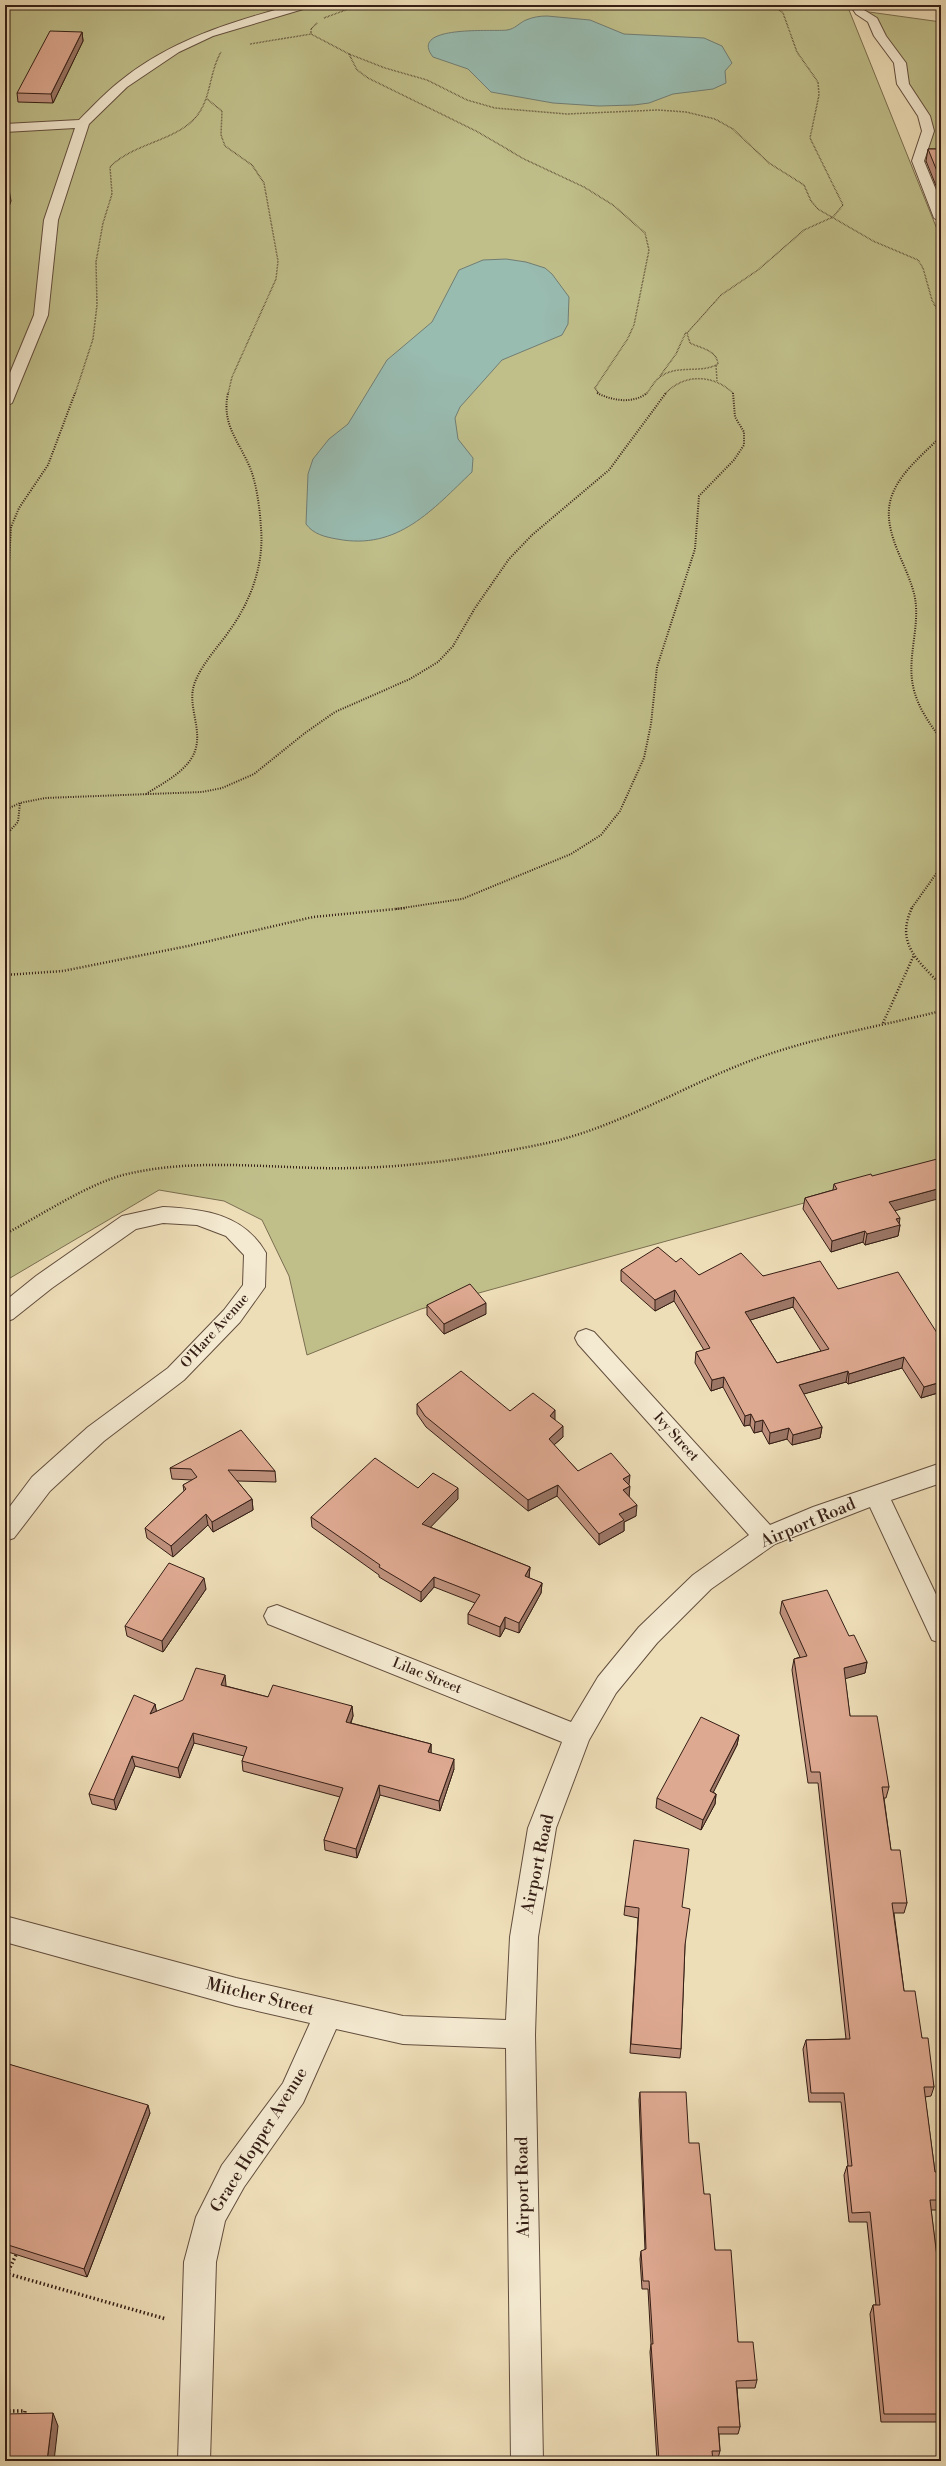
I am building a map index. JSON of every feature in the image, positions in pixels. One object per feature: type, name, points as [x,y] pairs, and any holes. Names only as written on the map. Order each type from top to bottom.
[{"type":"street","points":[[5,403],[41,315],[51,220],[83,123],[123,84],[175,50],[210,34],[244,22],[306,5]]},
{"type":"street","points":[[856,5],[860,12],[873,20],[880,36],[900,63],[903,84],[924,116],[928,131],[918,161],[941,218]]},
{"type":"street","points":[[5,128],[50,127],[83,123]]},
{"type":"street","name":"O'Hare Avenue","points":[[5,1313],[44,1282],[130,1222],[164,1215],[199,1216],[234,1230],[255,1253],[254,1287],[232,1316],[176,1374],[96,1434],[41,1484],[5,1530]]},
{"type":"street","name":"Ivy Street","points":[[586,1338],[766,1537]]},
{"type":"street","name":"Airport Road","points":[[527,2461],[520,2035],[524,1937],[542,1828],[577,1736],[607,1685],[648,1635],[702,1582],[766,1537],[822,1514],[941,1473]]},
{"type":"street","points":[[876,1495],[941,1632]]},
{"type":"street","name":"Lilac Street","points":[[276,1616],[577,1736]]},
{"type":"street","name":"Mitcher Street","points":[[5,1929],[236,1992],[403,2030],[520,2035]]},
{"type":"street","name":"Grace Hopper Avenue","points":[[194,2461],[200,2262],[211,2218],[233,2176],[293,2093],[328,2014]]},
{"type":"path","points":[[311,34],[311,29],[326,17],[359,5]]},
{"type":"path","points":[[348,54],[357,70],[368,78],[478,132],[524,159],[584,186],[622,212],[645,233],[648,238],[649,250],[635,321],[627,340],[595,388],[596,392],[607,398],[626,400],[646,394],[676,354],[686,333],[721,295],[758,270],[798,234],[833,217],[842,208],[843,198],[826,174],[810,137],[819,95],[818,82],[794,48],[787,17],[773,5]]},
{"type":"path","points":[[243,45],[311,34],[348,54],[385,68],[427,80],[467,100],[495,108],[567,114],[658,110],[686,112],[715,119],[733,129],[769,163],[804,185],[814,205],[873,241],[918,260],[924,268],[932,300],[941,317]]},
{"type":"path","points":[[5,633],[11,527],[19,508],[48,465],[65,423],[93,339],[97,305],[96,262],[103,223],[112,194],[110,167],[130,152],[191,122],[207,99],[210,74],[217,58],[225,48]]},
{"type":"path","points":[[144,795],[173,777],[185,765],[195,751],[197,735],[191,697],[195,682],[204,665],[233,626],[258,575],[261,557],[261,528],[254,479],[228,422],[225,407],[238,363],[276,279],[278,261],[264,183],[252,165],[225,146],[221,135],[223,119],[222,111],[207,99]]},
{"type":"path","points":[[691,328],[687,333],[690,343],[714,354],[718,361],[716,365],[717,381]]},
{"type":"path","points":[[655,381],[665,374],[716,365]]},
{"type":"path","points":[[5,810],[20,803],[62,796],[144,795],[202,792],[238,784],[264,769],[312,728],[333,714],[396,686],[439,662],[453,646],[478,602],[509,559],[537,531],[610,469],[668,390],[685,380],[699,378],[717,381],[727,386],[734,394],[734,418],[744,432],[744,445],[734,460],[700,496],[695,549],[657,666],[644,758],[620,811],[601,835],[571,854],[462,899],[424,906],[313,916],[188,946],[63,971],[5,975]]},
{"type":"path","points":[[941,436],[902,479],[890,501],[888,513],[908,570],[915,600],[917,622],[913,664],[914,686],[924,714],[941,739]]},
{"type":"path","points":[[5,836],[11,832],[19,821],[20,803]]},
{"type":"path","points":[[941,867],[906,919],[905,935],[914,955],[941,985]]},
{"type":"path","points":[[882,1024],[914,955]]},
{"type":"path","points":[[5,1234],[101,1183],[121,1176],[160,1168],[233,1163],[353,1168],[472,1157],[550,1142],[604,1126],[649,1108],[761,1057],[882,1024],[941,1011]]},
{"type":"path","points":[[16,2255],[6,2275],[198,2328]]},
{"type":"path","points":[[5,2412],[25,2411],[23,2419]]},
{"type":"shaded area","points":[[5,5],[847,5],[941,239],[941,1158],[869,1185],[421,1309],[307,1355],[289,1276],[262,1220],[224,1201],[159,1190],[5,1281]]},
{"type":"shaded area","points":[[856,5],[866,5],[862,11],[941,22],[941,161],[922,162],[927,137],[902,69]]},
{"type":"water","points":[[547,16],[590,20],[624,34],[704,38],[722,46],[732,63],[725,71],[726,83],[713,89],[673,94],[649,103],[634,105],[599,106],[553,103],[491,92],[468,69],[433,57],[428,46],[432,39],[442,34],[507,30],[529,19]]},
{"type":"water","points":[[506,259],[526,262],[545,268],[552,274],[569,297],[568,324],[562,335],[502,360],[460,407],[455,418],[458,439],[473,458],[472,472],[428,513],[413,524],[396,533],[378,539],[359,541],[328,537],[312,530],[306,524],[308,474],[313,459],[329,439],[348,424],[387,360],[432,322],[459,270],[483,260]]},
{"type":"building","points":[[50,31],[82,32],[51,94],[17,93]]},
{"type":"building","points":[[928,149],[941,149],[941,181]]},
{"type":"building","points":[[5,189],[9,189],[5,201]]},
{"type":"building","points":[[941,1158],[941,1188],[889,1202],[900,1218],[896,1219],[900,1225],[867,1234],[865,1231],[832,1241],[805,1198],[837,1189],[834,1184]]},
{"type":"building","points":[[658,1247],[676,1262],[681,1258],[699,1275],[741,1253],[763,1276],[820,1261],[838,1289],[898,1272],[939,1336],[941,1336],[941,1382],[924,1387],[904,1357],[849,1374],[848,1371],[799,1385],[822,1427],[793,1435],[789,1428],[770,1433],[763,1420],[755,1422],[751,1414],[745,1416],[724,1377],[712,1380],[696,1352],[710,1348],[675,1290],[655,1300],[621,1270]],"holes":[[[794,1297],[829,1349],[777,1363],[745,1312]]]},
{"type":"building","points":[[470,1284],[486,1303],[444,1324],[427,1305]]},
{"type":"building","points":[[461,1371],[510,1411],[533,1393],[555,1410],[550,1416],[563,1426],[549,1439],[578,1471],[611,1453],[630,1475],[623,1479],[630,1486],[623,1490],[637,1505],[619,1514],[624,1520],[599,1534],[558,1485],[528,1500],[425,1416],[417,1404]]},
{"type":"building","points":[[241,1430],[275,1471],[228,1470],[252,1499],[212,1522],[206,1514],[171,1546],[145,1528],[186,1489],[183,1485],[197,1477],[191,1469],[170,1468]]},
{"type":"building","points":[[375,1458],[418,1488],[433,1473],[458,1488],[422,1524],[530,1567],[525,1576],[542,1583],[519,1623],[505,1617],[500,1627],[468,1614],[480,1595],[434,1577],[421,1592],[379,1567],[380,1565],[311,1517]]},
{"type":"building","points":[[169,1563],[204,1578],[162,1641],[125,1626]]},
{"type":"building","points":[[827,1590],[849,1636],[854,1635],[867,1662],[844,1668],[850,1716],[877,1716],[889,1787],[882,1787],[891,1850],[900,1850],[907,1903],[892,1903],[904,1991],[915,1991],[922,2038],[928,2038],[934,2087],[924,2087],[935,2172],[938,2172],[941,2194],[941,2200],[930,2200],[941,2290],[941,2414],[884,2414],[873,2305],[880,2305],[870,2212],[852,2213],[847,2166],[852,2166],[844,2093],[811,2093],[806,2040],[850,2039],[820,1772],[811,1772],[794,1659],[807,1656],[782,1601]]},
{"type":"building","points":[[196,1668],[225,1675],[221,1685],[268,1697],[273,1685],[352,1706],[346,1722],[431,1744],[428,1752],[454,1759],[439,1801],[379,1785],[356,1849],[324,1840],[343,1788],[242,1761],[247,1747],[193,1733],[178,1768],[132,1756],[114,1800],[89,1794],[134,1695],[155,1704],[150,1714],[183,1700]]},
{"type":"building","points":[[701,1717],[739,1735],[710,1791],[716,1794],[703,1820],[657,1798]]},
{"type":"building","points":[[634,1840],[689,1849],[682,1907],[690,1909],[685,1945],[681,2049],[631,2044],[639,1908],[625,1906]]},
{"type":"building","points":[[5,2063],[148,2105],[84,2269],[5,2244]]},
{"type":"building","points":[[640,2092],[686,2092],[689,2143],[699,2143],[704,2194],[710,2194],[715,2250],[731,2250],[738,2342],[753,2342],[757,2380],[736,2381],[740,2427],[718,2427],[720,2451],[712,2451],[713,2461],[659,2461],[651,2344],[653,2344],[649,2281],[643,2281],[641,2251],[646,2249]]},
{"type":"building","points":[[53,2413],[47,2461],[5,2461],[5,2414]]}]
